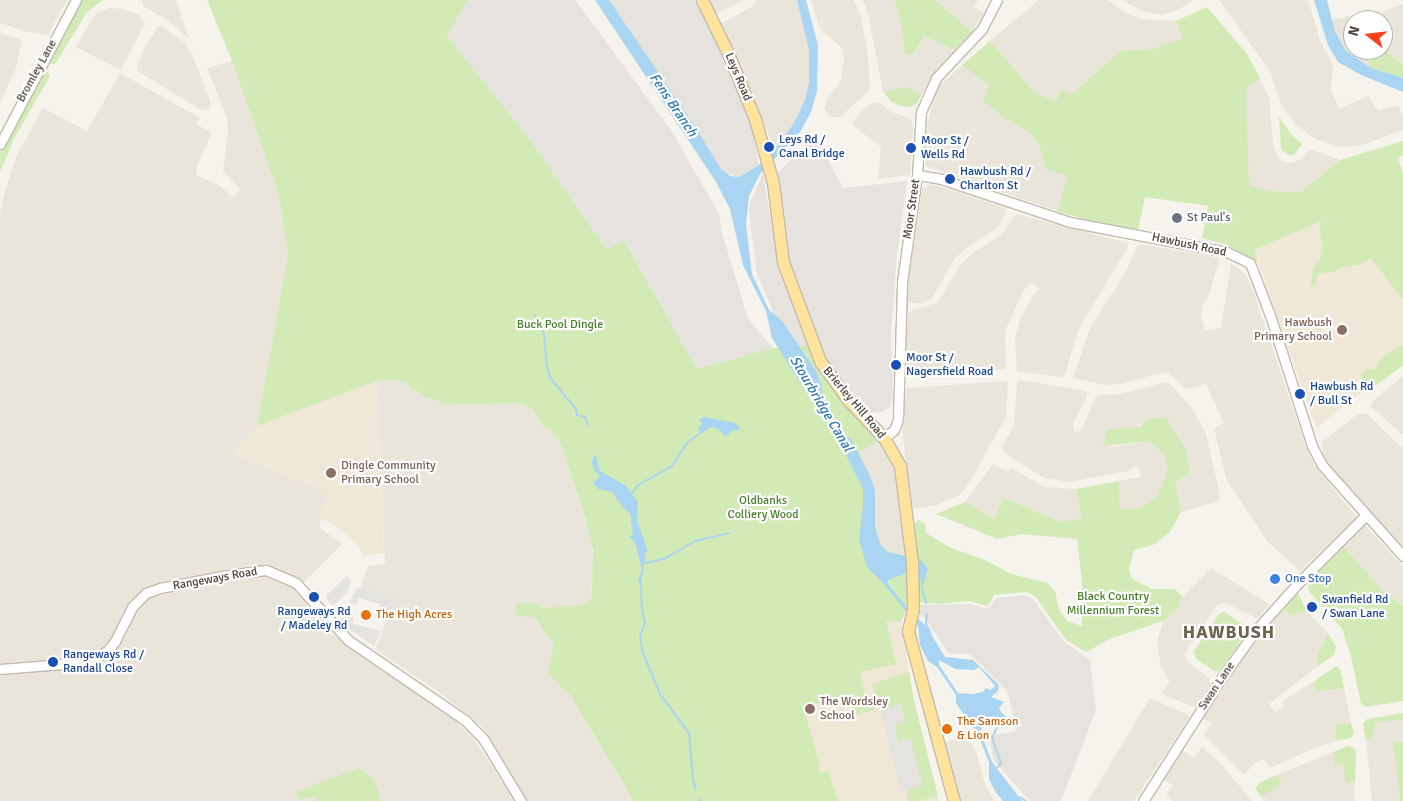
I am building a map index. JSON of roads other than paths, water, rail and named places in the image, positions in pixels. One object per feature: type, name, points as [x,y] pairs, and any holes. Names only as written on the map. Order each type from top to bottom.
[{"type":"main road","name":"Leys Road","points":[[702,0],[742,86],[770,170]]},
{"type":"main road","name":"Brierley Hill Road","points":[[770,170],[783,262],[820,361],[849,401],[884,438],[900,466],[912,562],[910,639],[954,801]]},
{"type":"street","name":"Bromley Lane","points":[[0,144],[76,0]]},
{"type":"street","name":"Moor Street","points":[[884,438],[894,430],[898,419],[902,282],[917,175],[921,112],[926,96],[936,78],[982,29],[997,0]]},
{"type":"street","name":"Hawbush Road","points":[[917,175],[941,180],[1070,222],[1227,252],[1250,263],[1271,318],[1312,446],[1322,465],[1403,556]]},
{"type":"street","name":"Swan Lane","points":[[1143,801],[1220,680],[1256,630],[1366,515]]},
{"type":"street","name":"Rangeways Road","points":[[0,668],[88,662],[107,651],[115,641],[132,608],[146,593],[160,588],[252,570],[266,570],[296,583],[348,640],[465,720],[484,740],[521,801]]},
{"type":"water","points":[[595,0],[609,0],[694,125],[721,169],[730,176],[739,177],[759,165],[775,150],[794,123],[805,100],[809,82],[809,50],[797,0],[806,0],[818,45],[817,91],[811,112],[800,132],[760,174],[749,196],[746,224],[752,274],[769,310],[782,321],[816,371],[821,384],[822,405],[841,433],[851,439],[869,474],[875,490],[875,527],[881,546],[888,552],[921,560],[928,569],[922,588],[920,577],[910,572],[888,580],[887,583],[909,610],[926,626],[945,657],[973,660],[999,685],[998,691],[991,697],[1004,702],[999,708],[1008,718],[1008,725],[997,727],[996,722],[985,723],[980,731],[992,762],[1022,801],[1003,801],[995,791],[989,779],[989,762],[977,732],[956,703],[956,695],[937,667],[928,661],[920,645],[918,626],[884,584],[867,567],[859,539],[863,489],[841,445],[839,434],[803,387],[772,338],[766,311],[743,265],[730,209],[716,182]],"holes":[[[939,660],[955,669],[974,670],[979,667],[995,686],[991,690],[986,688],[983,692],[972,694],[958,693],[939,665]]]},
{"type":"water","points":[[1314,0],[1327,0],[1335,32],[1343,46],[1343,60],[1359,60],[1371,68],[1403,78],[1403,92],[1361,75],[1338,62],[1328,45]]},
{"type":"water","points":[[704,417],[735,423],[741,429],[731,431],[726,437],[718,429],[712,427],[701,433],[698,429],[702,424],[699,419]]},
{"type":"water","points":[[595,454],[600,471],[626,486],[638,502],[637,521],[647,549],[641,584],[638,581],[642,569],[635,543],[629,536],[633,535],[630,513],[623,508],[612,492],[598,489],[593,483],[600,476],[593,469],[592,461]]},
{"type":"waterway","points":[[535,315],[544,334],[547,366],[551,379],[576,409],[577,415],[585,417],[588,425]]},
{"type":"waterway","points":[[631,495],[638,485],[672,466],[687,443],[701,433]]},
{"type":"waterway","points":[[646,563],[664,559],[695,541],[729,533]]},
{"type":"waterway","points":[[641,584],[645,624],[640,635],[643,653],[660,694],[689,733],[693,779],[696,790]]},
{"type":"waterway","points":[[922,588],[926,603]]},
{"type":"waterway","points":[[927,614],[926,623],[931,635]]},
{"type":"waterway","points":[[997,727],[992,738],[1001,763],[997,768]]},
{"type":"waterway","points":[[1020,797],[1026,801]]},
{"type":"place","name":"Leys Rd / Canal Bridge","points":[[769,147]]},
{"type":"place","name":"Moor St / Wells Rd","points":[[911,148]]},
{"type":"place","name":"Hawbush Rd / Charlton St","points":[[950,179]]},
{"type":"place","name":"St Paul's","points":[[1177,218]]},
{"type":"place","name":"Hawbush Primary School","points":[[1342,330]]},
{"type":"place","name":"Moor St / Nagersfield Road","points":[[896,365]]},
{"type":"place","name":"Hawbush Rd / Bull St","points":[[1300,394]]},
{"type":"place","name":"Dingle Community Primary School","points":[[331,473]]},
{"type":"place","name":"One Stop","points":[[1275,579]]},
{"type":"place","name":"Rangeways Rd / Madeley Rd","points":[[314,597]]},
{"type":"place","name":"Swanfield Rd / Swan Lane","points":[[1312,607]]},
{"type":"place","name":"The High Acres","points":[[366,615]]},
{"type":"place","name":"Rangeways Rd / Randall Close","points":[[53,662]]},
{"type":"place","name":"The Wordsley School","points":[[810,709]]},
{"type":"place","name":"The Samson & Lion","points":[[947,729]]},
{"type":"district","name":"HAWBUSH","points":[[1229,632]]},
{"type":"water label","name":"Fens Branch","points":[[673,105]]},
{"type":"water label","name":"Stourbridge Canal","points":[[821,404]]},
{"type":"park label","name":"Buck Pool Dingle","points":[[560,325]]},
{"type":"park label","name":"Oldbanks Colliery Wood","points":[[763,508]]},
{"type":"park label","name":"Black Country Millennium Forest","points":[[1113,604]]}]
